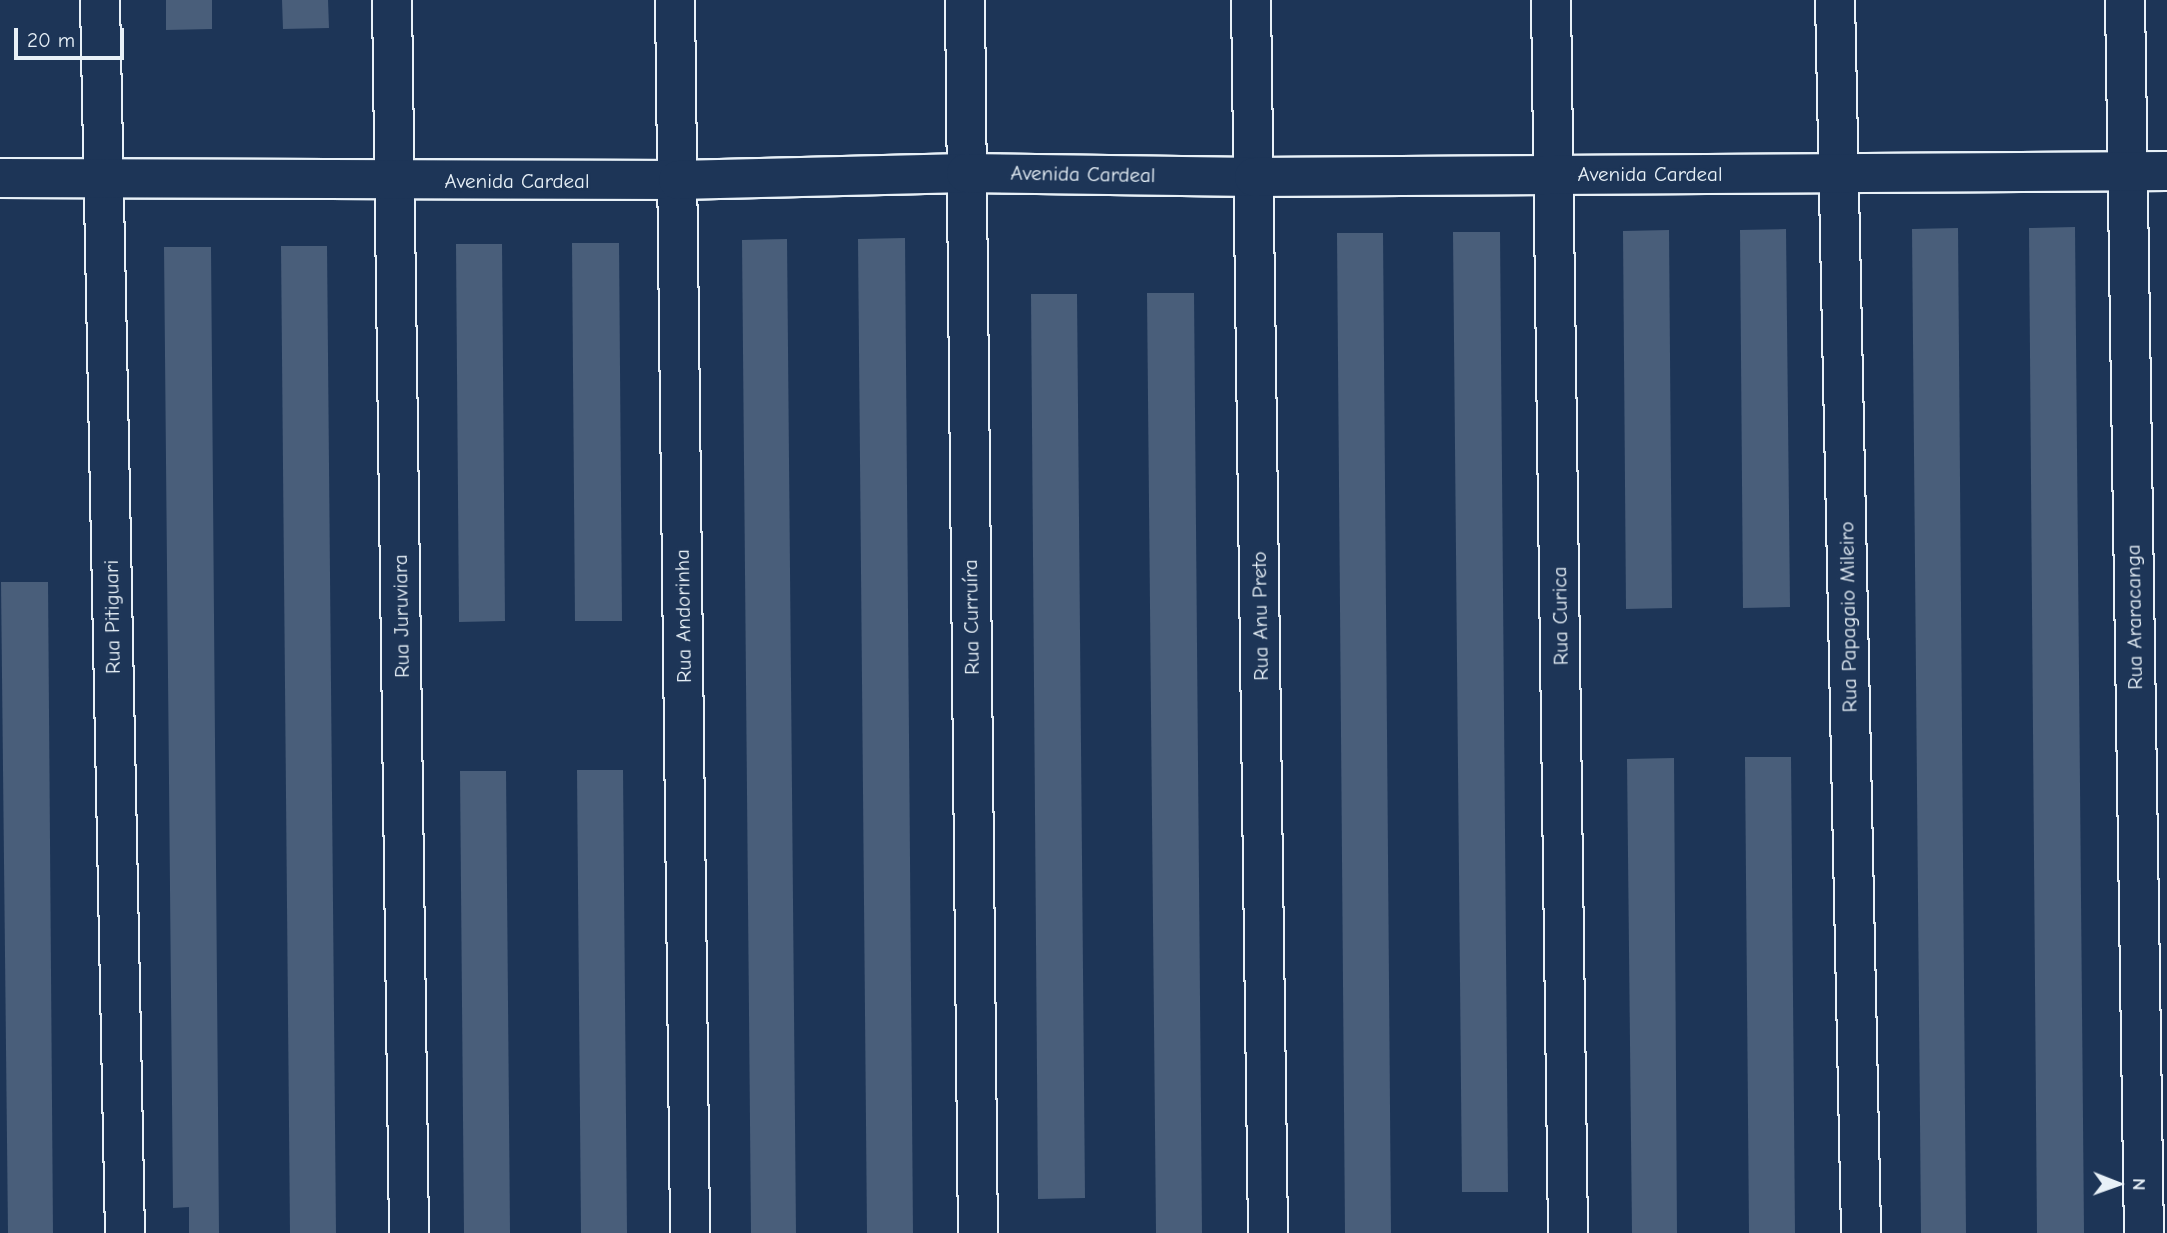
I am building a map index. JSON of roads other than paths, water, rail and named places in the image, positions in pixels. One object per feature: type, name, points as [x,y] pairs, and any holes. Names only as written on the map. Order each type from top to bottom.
[{"type":"street","name":"Rua Pitiguari","points":[[100,0],[125,1233]]},
{"type":"street","name":"Rua Juruviara","points":[[391,0],[409,1233]]},
{"type":"street","name":"Rua Andorinha","points":[[675,0],[690,1233]]},
{"type":"street","name":"Rua Curruíra","points":[[965,0],[978,1233]]},
{"type":"street","name":"Rua Anu Preto","points":[[1251,0],[1268,1233]]},
{"type":"street","name":"Rua Curica","points":[[1551,0],[1568,1233]]},
{"type":"street","name":"Rua Papagaio Mileiro","points":[[1836,0],[1861,1233]]},
{"type":"street","name":"Rua Araracanga","points":[[2125,0],[2144,1233]]},
{"type":"street","name":"Avenida Cardeal","points":[[0,178],[395,181],[678,180],[966,173],[1254,177],[2167,171]]}]
